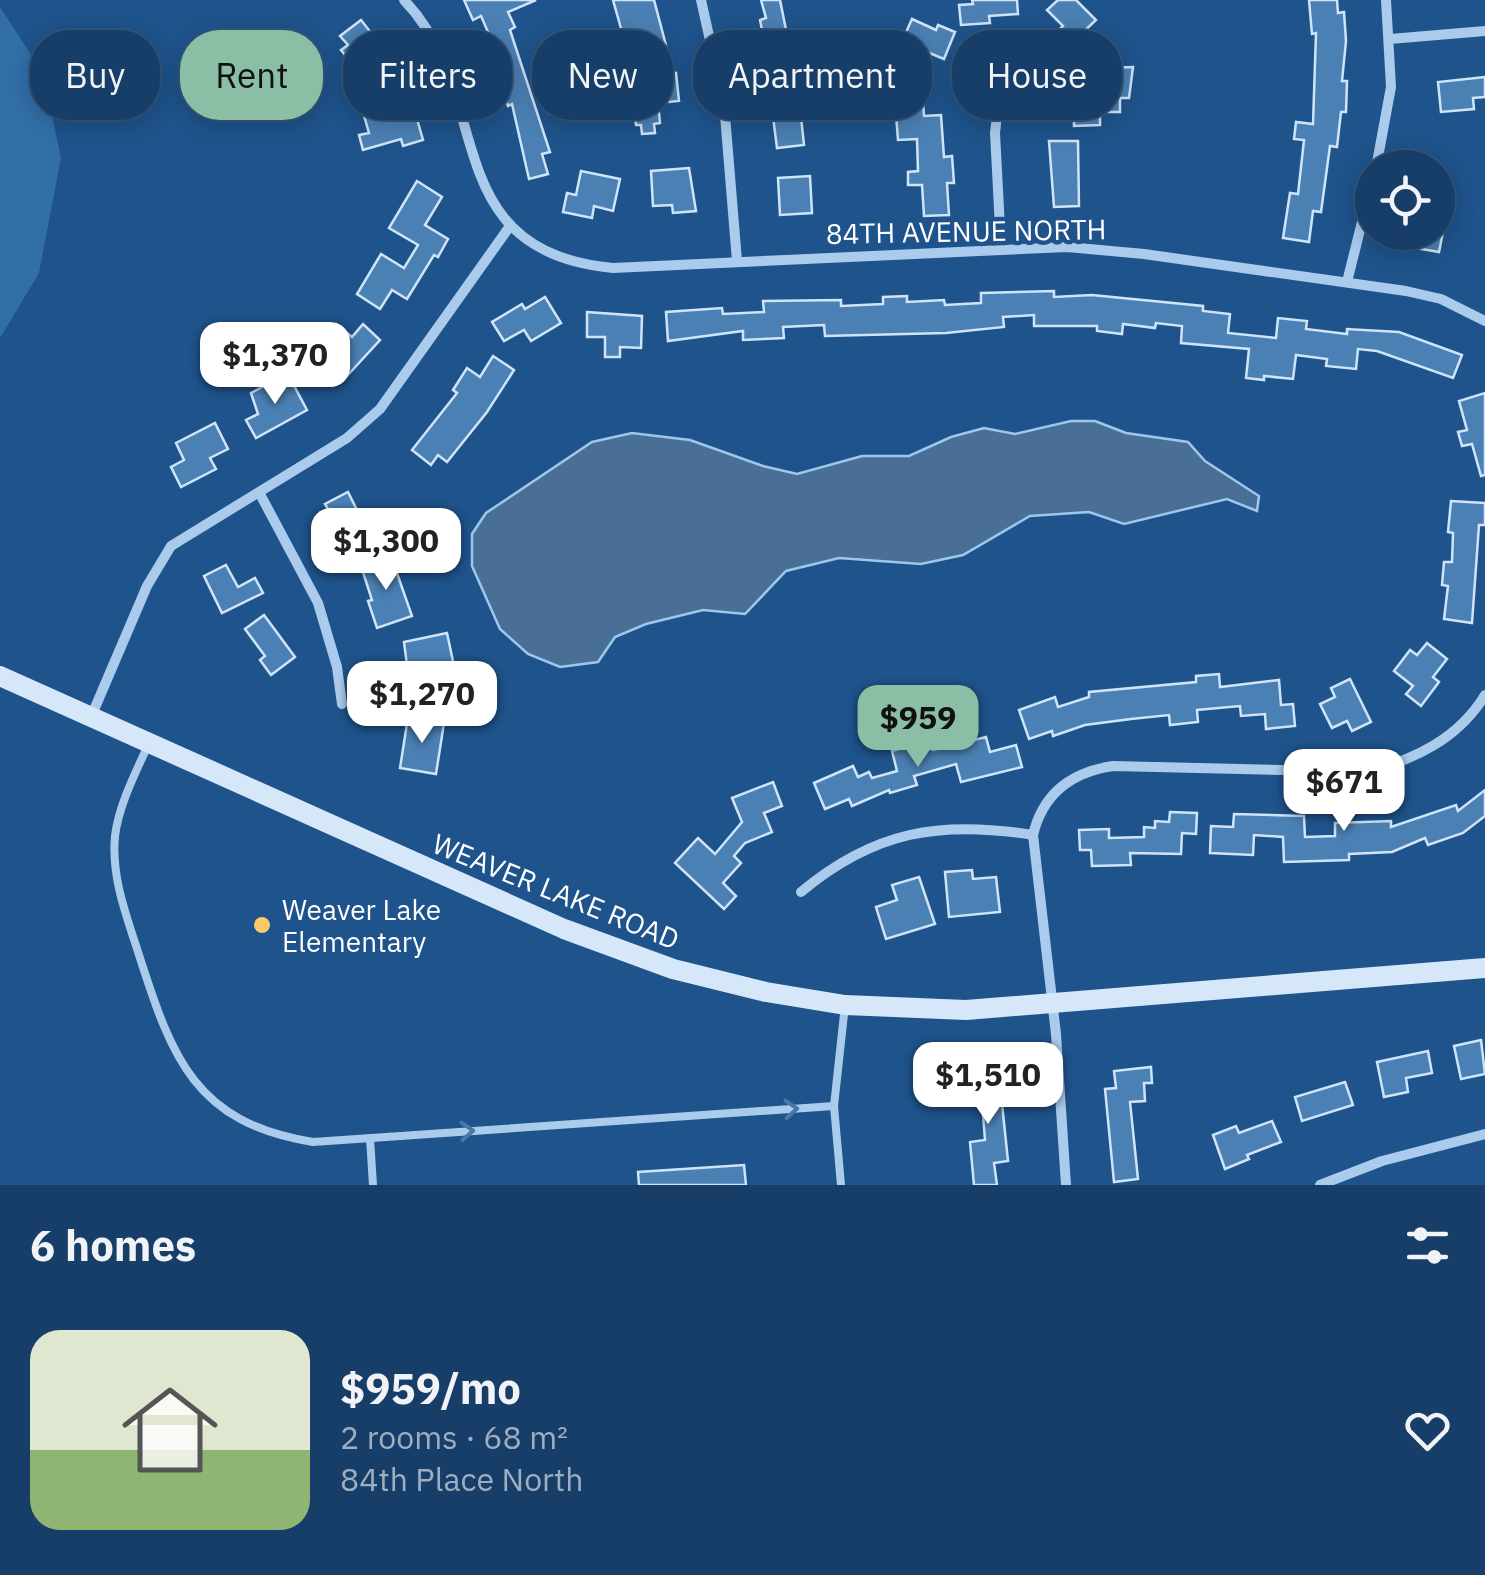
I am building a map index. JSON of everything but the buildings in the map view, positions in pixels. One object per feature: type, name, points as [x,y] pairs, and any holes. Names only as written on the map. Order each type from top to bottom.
[{"type":"main road","name":"WEAVER LAKE ROAD","points":[[0,676],[564,929],[626,954],[732,985],[846,1005],[946,1010],[1485,968]]},
{"type":"street","points":[[90,717],[146,586],[165,554],[190,532],[260,494],[347,438],[380,408],[510,226],[490,201],[479,175],[432,37],[404,0]]},
{"type":"street","points":[[701,0],[715,49],[724,104],[737,261]]},
{"type":"street","points":[[1379,150],[1391,87],[1386,0]]},
{"type":"street","points":[[1390,40],[1485,31]]},
{"type":"street","points":[[997,120],[1001,248]]},
{"type":"street","name":"84TH AVENUE NORTH","points":[[510,226],[558,259],[613,268],[1001,248],[1109,250],[1441,298],[1485,321]]},
{"type":"street","points":[[1347,282],[1355,250]]},
{"type":"street","points":[[260,494],[318,603],[337,667],[342,704]]},
{"type":"street","points":[[1066,1185],[1052,1004],[1033,835],[1043,808],[1054,794],[1068,780],[1088,770],[1114,766],[1366,772],[1399,764],[1430,750],[1456,730],[1485,696]]},
{"type":"street","points":[[801,892],[855,854],[909,834],[952,828],[1033,835]]},
{"type":"street","points":[[1320,1185],[1382,1160],[1485,1134]]},
{"type":"lane","points":[[149,743],[116,831],[114,856],[125,911],[176,1056],[206,1095],[250,1125],[313,1142],[834,1106]]},
{"type":"lane","points":[[841,1185],[834,1106],[846,1005]]},
{"type":"lane","points":[[370,1138],[373,1185]]},
{"type":"shaded area","points":[[0,7],[30,53],[30,120],[53,120],[61,158],[39,273],[0,338]]},
{"type":"shaded area","points":[[1071,421],[1095,421],[1126,433],[1188,442],[1205,461],[1259,496],[1257,511],[1227,499],[1124,524],[1089,512],[1030,516],[963,555],[921,564],[839,558],[786,571],[745,614],[703,610],[646,624],[615,637],[598,662],[560,667],[528,654],[500,629],[472,566],[472,534],[486,513],[592,442],[632,433],[690,440],[797,474],[862,456],[909,456],[951,437],[984,428],[1015,434]]},
{"type":"place","name":"Weaver Lake Elementary","points":[[262,925]]}]
